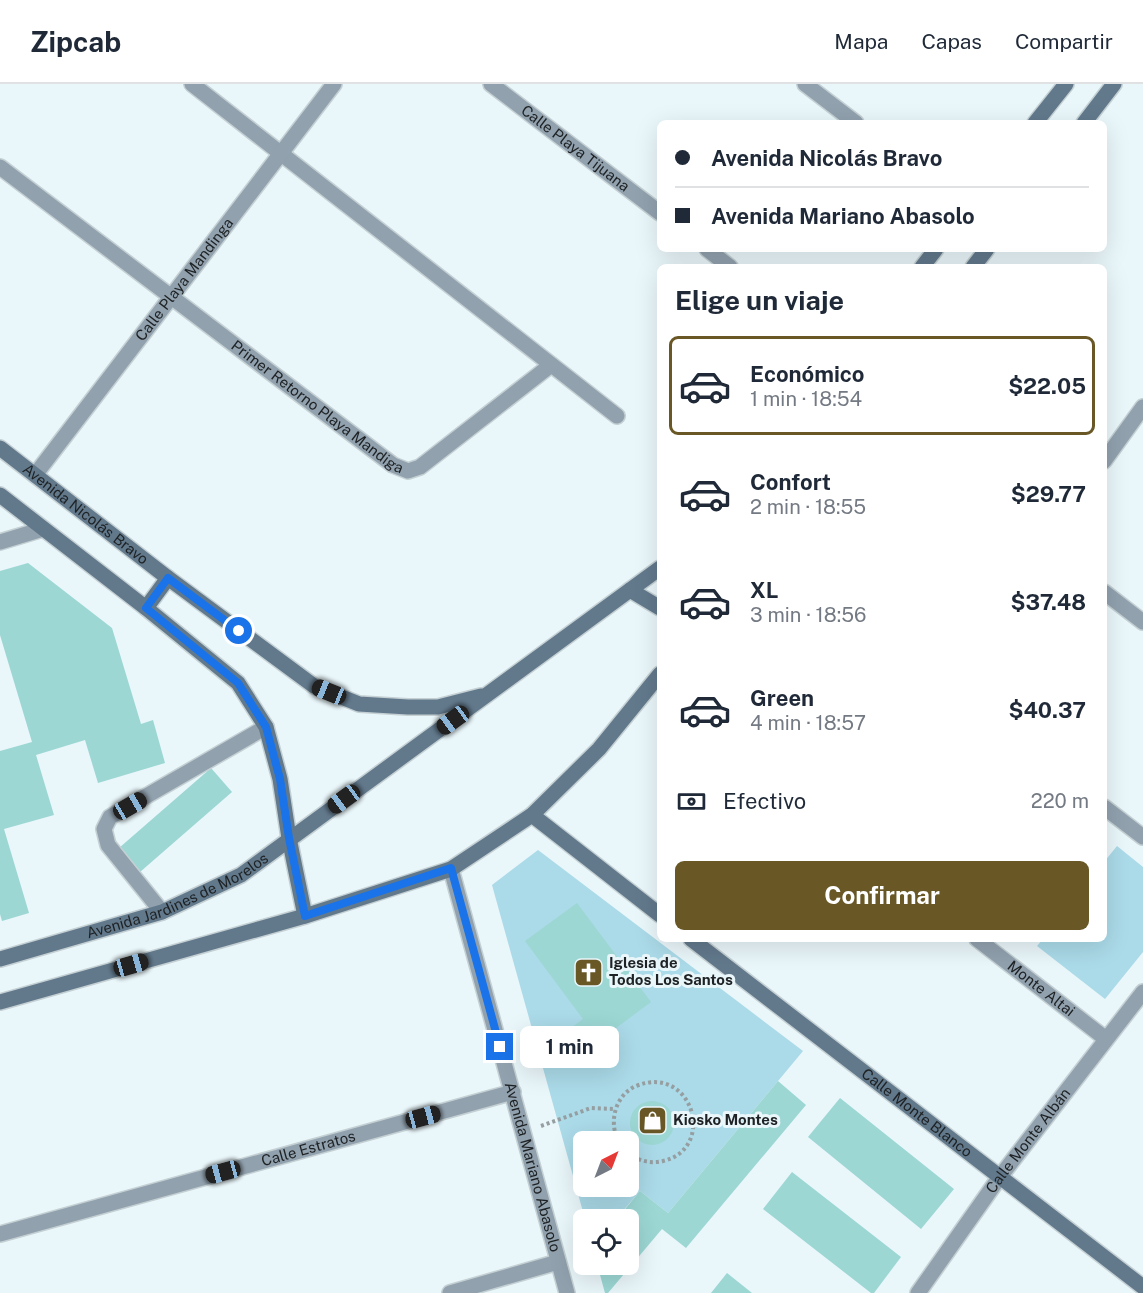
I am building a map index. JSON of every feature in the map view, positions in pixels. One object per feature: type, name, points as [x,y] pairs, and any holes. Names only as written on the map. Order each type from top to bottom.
[{"type":"street","points":[[192,84],[283,153],[617,417]]},
{"type":"street","name":"Calle Playa Mandinga","points":[[35,475],[334,84]]},
{"type":"street","name":"Calle Playa Tijuana","points":[[491,84],[657,211]]},
{"type":"street","points":[[805,84],[852,120]]},
{"type":"street","points":[[1037,120],[1066,84]]},
{"type":"street","points":[[1086,120],[1114,84]]},
{"type":"street","points":[[0,167],[171,299]]},
{"type":"street","points":[[711,252],[726,264]]},
{"type":"street","points":[[924,264],[934,252]]},
{"type":"street","points":[[975,264],[985,252]]},
{"type":"street","name":"Primer Retorno Playa Mandiga","points":[[171,299],[393,465],[408,471],[420,467],[551,365]]},
{"type":"street","points":[[1107,457],[1143,407]]},
{"type":"street","name":"Avenida Nicolás Bravo","points":[[0,448],[168,578],[314,686],[359,704],[438,707],[489,694]]},
{"type":"street","points":[[0,495],[146,608],[238,683],[266,727],[280,779],[305,916]]},
{"type":"street","points":[[0,542],[43,529]]},
{"type":"street","name":"Avenida Jardines de Morelos","points":[[0,958],[162,912],[241,875],[657,570]]},
{"type":"street","points":[[146,608],[168,578]]},
{"type":"street","points":[[630,590],[657,606]]},
{"type":"street","points":[[1107,594],[1143,622]]},
{"type":"street","points":[[0,1002],[305,916],[451,868],[532,815],[654,691]]},
{"type":"street","points":[[162,912],[108,845],[104,829],[110,817],[266,727]]},
{"type":"street","points":[[1107,809],[1143,837]]},
{"type":"street","points":[[532,815],[657,913]]},
{"type":"street","name":"Avenida Mariano Abasolo","points":[[451,868],[567,1293]]},
{"type":"street","name":"Calle Monte Blanco","points":[[695,942],[1143,1287]]},
{"type":"street","name":"Monte Altai","points":[[981,942],[1106,1039]]},
{"type":"street","name":"Calle Monte Albán","points":[[918,1293],[999,1178],[1143,992]]},
{"type":"street","name":"Calle Estratos","points":[[0,1234],[513,1092]]},
{"type":"street","points":[[450,1293],[558,1263]]},
{"type":"path","points":[[615,1131],[613,1123],[615,1109],[622,1097],[632,1088],[644,1083],[658,1082],[671,1086],[682,1094],[690,1104],[694,1118],[693,1131],[688,1143],[680,1153],[669,1160],[656,1162],[639,1158]]},
{"type":"path","points":[[524,1132],[591,1108],[615,1109]]},
{"type":"shaded area","points":[[1117,846],[1143,867],[1143,952],[1105,999],[1037,946],[1040,942],[1107,942],[1107,858]]},
{"type":"shaded area","points":[[538,850],[803,1051],[668,1213],[640,1191],[639,1131],[573,1131],[573,1176],[492,885]]},
{"type":"shaded area","points":[[579,1197],[635,1197],[625,1209],[582,1209]]},
{"type":"building","points":[[28,563],[112,628],[141,724],[153,720],[165,763],[98,783],[85,740],[36,755],[54,815],[4,829],[29,913],[2,921],[0,914],[0,751],[32,742],[0,635],[0,571]]},
{"type":"building","points":[[211,768],[232,792],[140,872],[119,848]]},
{"type":"building","name":"Iglesia de Todos Los Santos","points":[[577,903],[651,1002],[565,1066],[549,1044],[583,1019],[525,941]]},
{"type":"building","points":[[778,1081],[806,1105],[686,1248],[662,1229],[639,1256],[639,1209],[625,1209],[635,1197],[639,1197],[640,1191],[668,1213]]},
{"type":"building","points":[[840,1098],[954,1189],[921,1229],[808,1137]]},
{"type":"building","name":"Kiosko Montes","points":[[652,1101],[660,1103],[668,1107],[674,1123],[672,1131],[668,1139],[660,1143],[652,1145],[644,1143],[639,1140],[639,1131],[632,1131],[630,1123],[632,1115],[636,1107],[644,1103]]},
{"type":"building","points":[[792,1172],[901,1257],[874,1293],[871,1293],[763,1209]]},
{"type":"building","points":[[727,1273],[752,1293],[711,1293]]},
{"type":"building","points":[[600,1275],[623,1275],[608,1293],[605,1293]]},
{"type":"place","name":"Iglesia de Todos Los Santos","points":[[588,972]]},
{"type":"place","name":"Kiosko Montes","points":[[652,1120]]},
{"type":"route","points":[[239,631],[168,578],[146,608],[238,683],[266,727],[280,779],[305,916],[451,868],[500,1047]]}]
